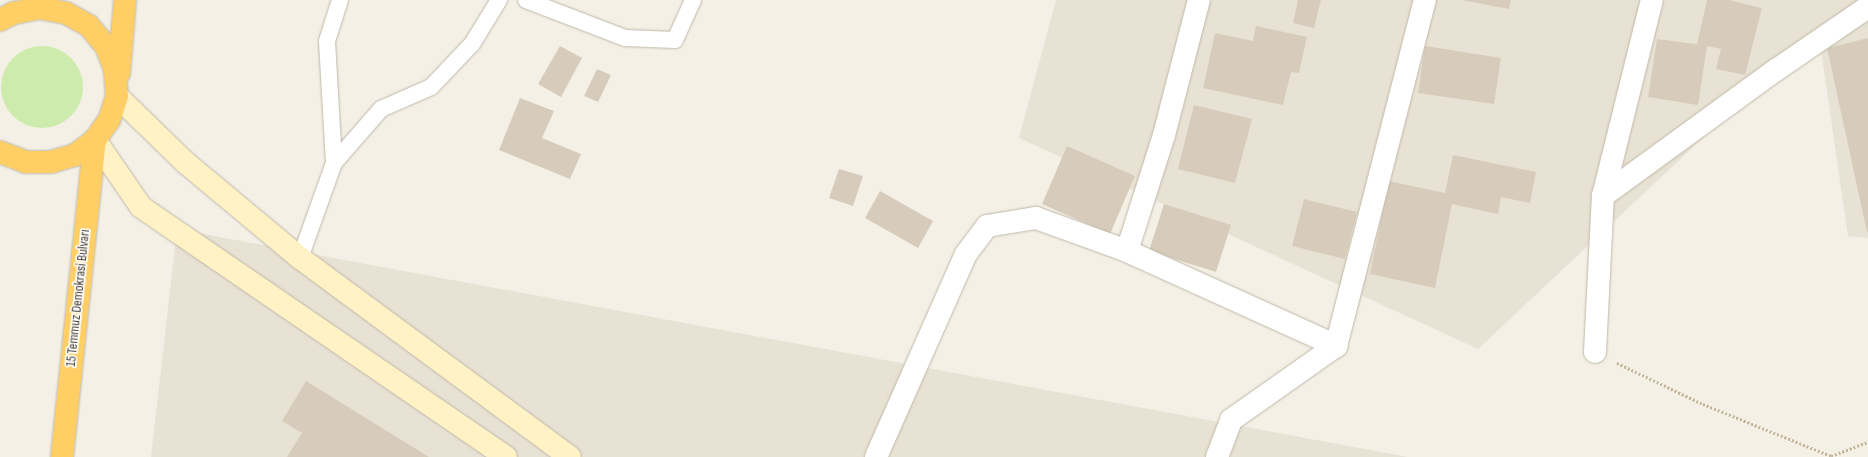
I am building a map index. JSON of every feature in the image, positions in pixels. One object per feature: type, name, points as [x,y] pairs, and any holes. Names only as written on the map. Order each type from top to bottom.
[{"type":"highway","points":[[0,152],[26,162],[51,162],[75,155],[95,140],[109,120],[116,96],[125,0]]},
{"type":"highway","points":[[0,20],[14,13],[40,8],[66,13],[89,26],[108,52],[115,70],[116,96]]},
{"type":"highway","name":"15 Temmuz Demokrasi Bulvarı","points":[[62,457],[95,140]]},
{"type":"street","points":[[1127,251],[1164,135],[1198,0]]},
{"type":"street","points":[[1217,457],[1231,420],[1336,346],[1425,0]]},
{"type":"street","points":[[1595,352],[1603,196],[1652,0]]},
{"type":"street","points":[[1603,196],[1776,70],[1868,7]]},
{"type":"street","points":[[116,96],[186,163],[300,258],[570,457]]},
{"type":"street","points":[[95,140],[141,207],[506,457]]},
{"type":"street","points":[[876,457],[966,254],[988,226],[1036,218],[1127,251],[1336,346]]},
{"type":"lane","points":[[334,163],[328,40],[340,0]]},
{"type":"lane","points":[[300,258],[334,163],[382,109],[430,87],[472,44],[499,0]]},
{"type":"lane","points":[[526,0],[625,38],[675,40],[693,0]]},
{"type":"path","points":[[1595,352],[1703,404],[1831,456],[1868,442]]},
{"type":"shaded area","points":[[1056,0],[1868,0],[1868,238],[1848,236],[1818,30],[1478,349],[1019,138]]},
{"type":"shaded area","points":[[177,229],[1408,457],[151,457]]},
{"type":"green space","points":[[34,46],[50,46],[65,53],[76,64],[83,79],[83,95],[80,103],[71,116],[58,125],[50,128],[34,128],[19,121],[8,110],[1,95],[1,79],[8,64],[19,53]]},
{"type":"building","points":[[1298,0],[1321,0],[1314,28],[1293,23]]},
{"type":"building","points":[[1462,0],[1511,0],[1509,9]]},
{"type":"building","points":[[1707,0],[1729,0],[1762,8],[1745,75],[1716,69],[1721,49],[1707,46],[1698,105],[1648,97],[1657,39],[1702,45],[1697,44]]},
{"type":"building","points":[[1256,26],[1307,37],[1299,73],[1291,72],[1283,105],[1203,88],[1215,33],[1253,41]]},
{"type":"building","points":[[1868,38],[1868,232],[1867,232],[1827,48]]},
{"type":"building","points":[[560,46],[582,58],[561,97],[538,84]]},
{"type":"building","points":[[1425,46],[1501,58],[1494,104],[1418,93]]},
{"type":"building","points":[[597,69],[611,75],[598,102],[584,96]]},
{"type":"building","points":[[520,98],[554,111],[542,138],[581,154],[570,179],[499,150]]},
{"type":"building","points":[[1194,105],[1252,119],[1235,183],[1178,169]]},
{"type":"building","points":[[1067,146],[1135,176],[1110,234],[1042,204]]},
{"type":"building","points":[[1453,155],[1536,172],[1530,203],[1501,197],[1498,214],[1452,204],[1435,288],[1370,274],[1389,181],[1445,193]]},
{"type":"building","points":[[839,169],[863,176],[853,206],[829,198]]},
{"type":"building","points":[[880,191],[933,221],[918,248],[865,218]]},
{"type":"building","points":[[1304,199],[1357,212],[1345,259],[1292,246]]},
{"type":"building","points":[[1164,204],[1231,225],[1216,272],[1149,251]]},
{"type":"building","points":[[306,381],[429,457],[287,457],[302,433],[282,421]]}]
